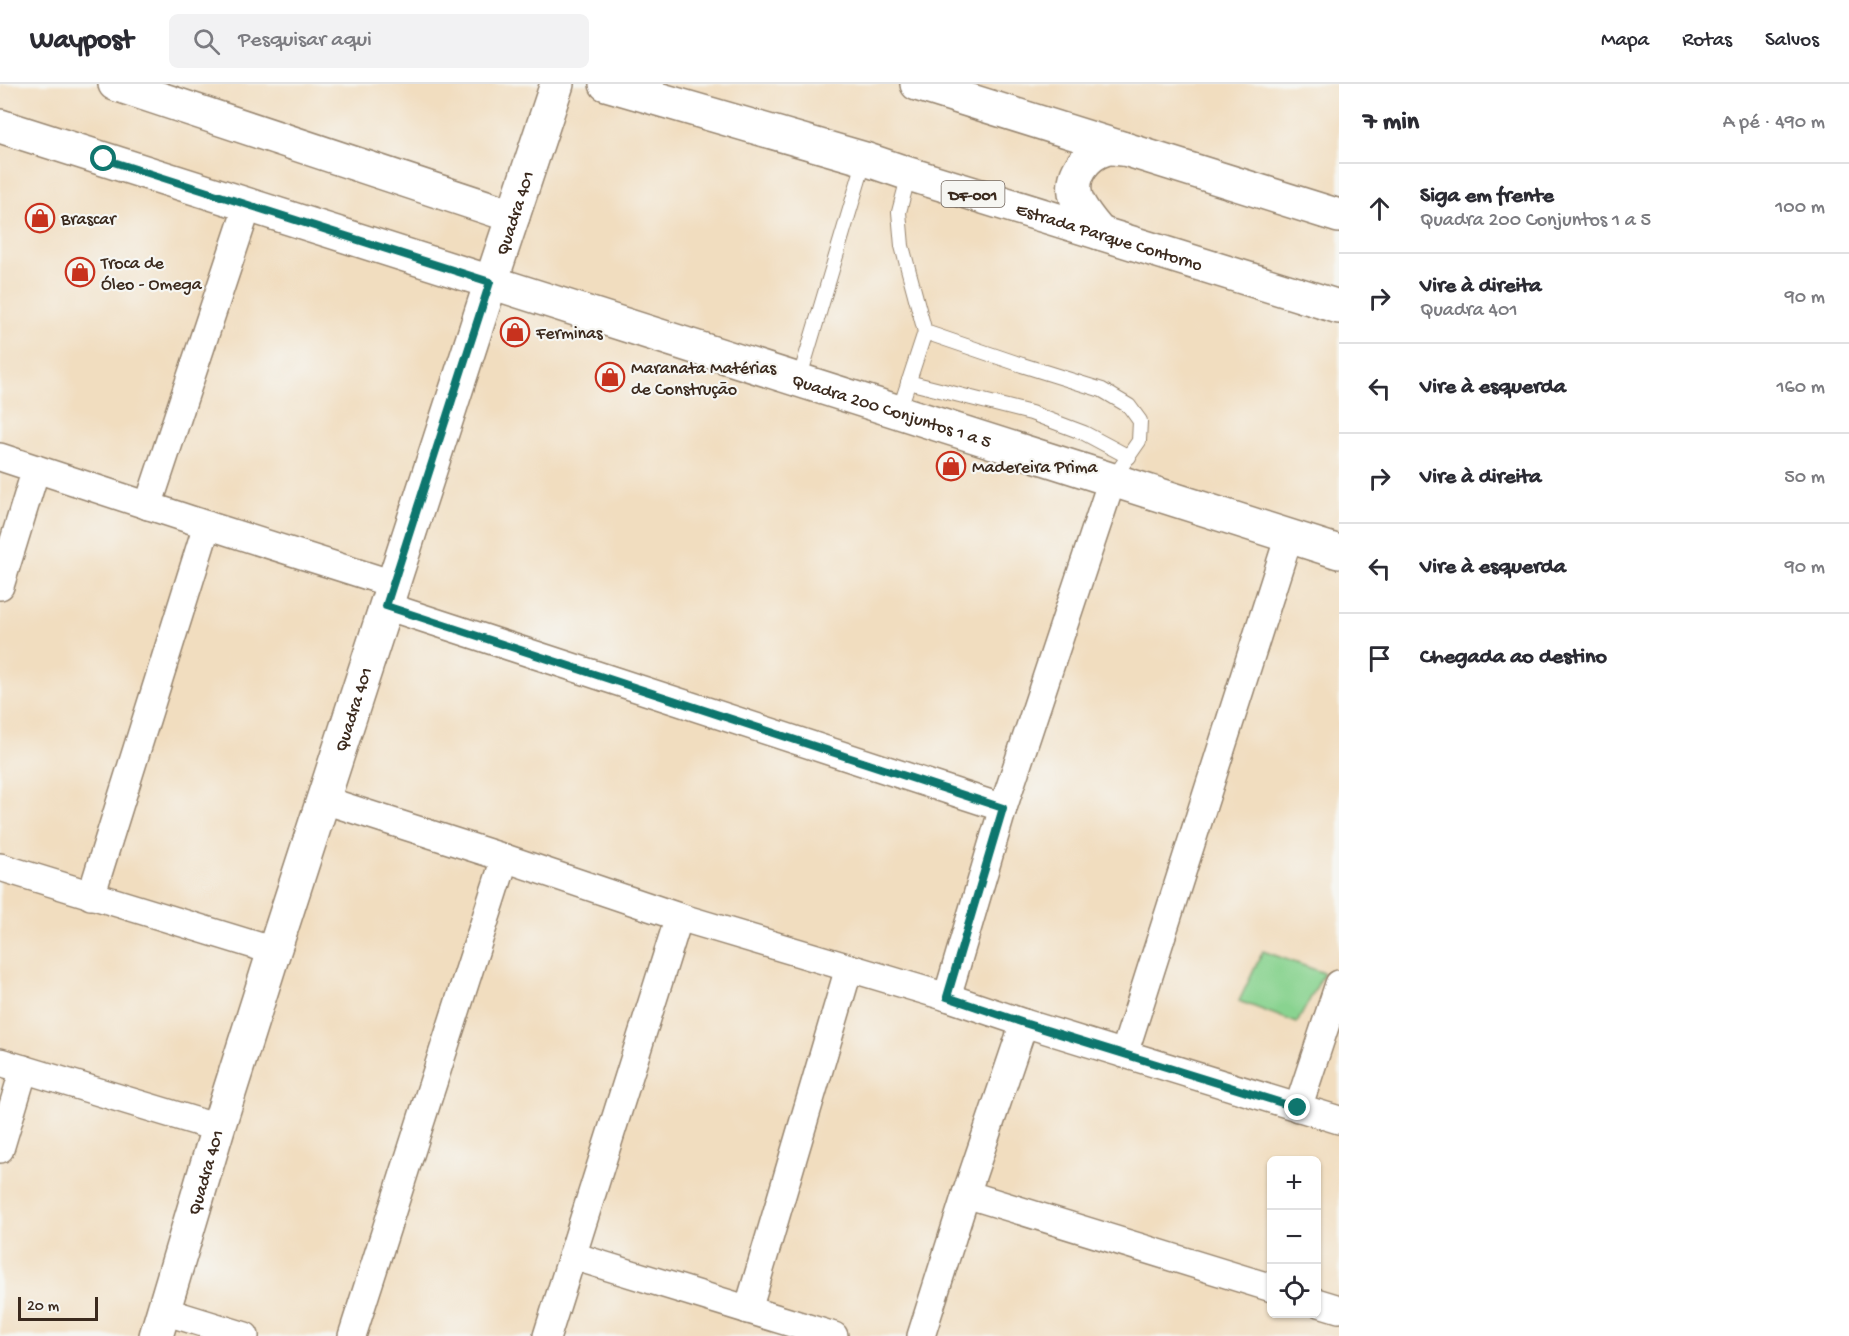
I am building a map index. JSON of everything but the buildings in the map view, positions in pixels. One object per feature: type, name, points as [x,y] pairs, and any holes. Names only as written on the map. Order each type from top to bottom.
[{"type":"main road","points":[[115,84],[513,216]]},
{"type":"main road","name":"Quadra 401","points":[[160,1323],[274,951],[490,282],[557,84]]},
{"type":"main road","name":"Estrada Parque Contorno","points":[[606,84],[865,159],[1339,307]]},
{"type":"main road","points":[[917,84],[1339,216]]},
{"type":"main road","name":"Quadra 200 Conjuntos 1 a 5","points":[[0,126],[799,380],[903,397],[1120,468],[1289,536],[1339,552]]},
{"type":"main road","points":[[1100,233],[1076,198],[1075,182],[1081,166],[1092,154],[1108,148],[1124,149]]},
{"type":"street","points":[[148,506],[248,205]]},
{"type":"street","points":[[0,457],[207,525],[390,595],[1003,808]]},
{"type":"street","points":[[947,997],[1003,808],[1120,468]]},
{"type":"street","points":[[0,586],[36,469]]},
{"type":"street","points":[[91,896],[207,525]]},
{"type":"street","points":[[1125,1054],[1289,536]]},
{"type":"street","points":[[324,800],[680,917],[947,997],[1339,1120]]},
{"type":"street","points":[[352,1336],[505,858]]},
{"type":"street","points":[[0,867],[274,951]]},
{"type":"street","points":[[547,1336],[680,917]]},
{"type":"street","points":[[748,1310],[849,968]]},
{"type":"street","points":[[1298,1108],[1339,984]]},
{"type":"street","points":[[921,1336],[1024,1023]]},
{"type":"street","points":[[0,1149],[12,1066],[218,1128]]},
{"type":"street","points":[[966,1194],[1267,1286]]},
{"type":"street","points":[[573,1256],[834,1336]]},
{"type":"street","points":[[1321,1303],[1339,1309]]},
{"type":"street","points":[[160,1323],[245,1336]]},
{"type":"lane","points":[[799,380],[865,159]]},
{"type":"lane","points":[[903,397],[925,332],[902,246],[899,212],[909,174]]},
{"type":"lane","points":[[925,332],[1102,390],[1130,406],[1140,421],[1139,441],[1120,468]]},
{"type":"green space","points":[[1263,951],[1324,973],[1297,1023],[1239,1001]]},
{"type":"place","name":"Brascar","points":[[40,218]]},
{"type":"place","name":"Troca de Óleo - Omega","points":[[80,272]]},
{"type":"place","name":"Ferminas","points":[[515,332]]},
{"type":"place","name":"Maranata Matérias de Construção","points":[[610,377]]},
{"type":"place","name":"Madereira Prima","points":[[951,466]]},
{"type":"route","points":[[104,159],[490,282],[386,606],[1003,808],[947,997],[1298,1108]]}]
